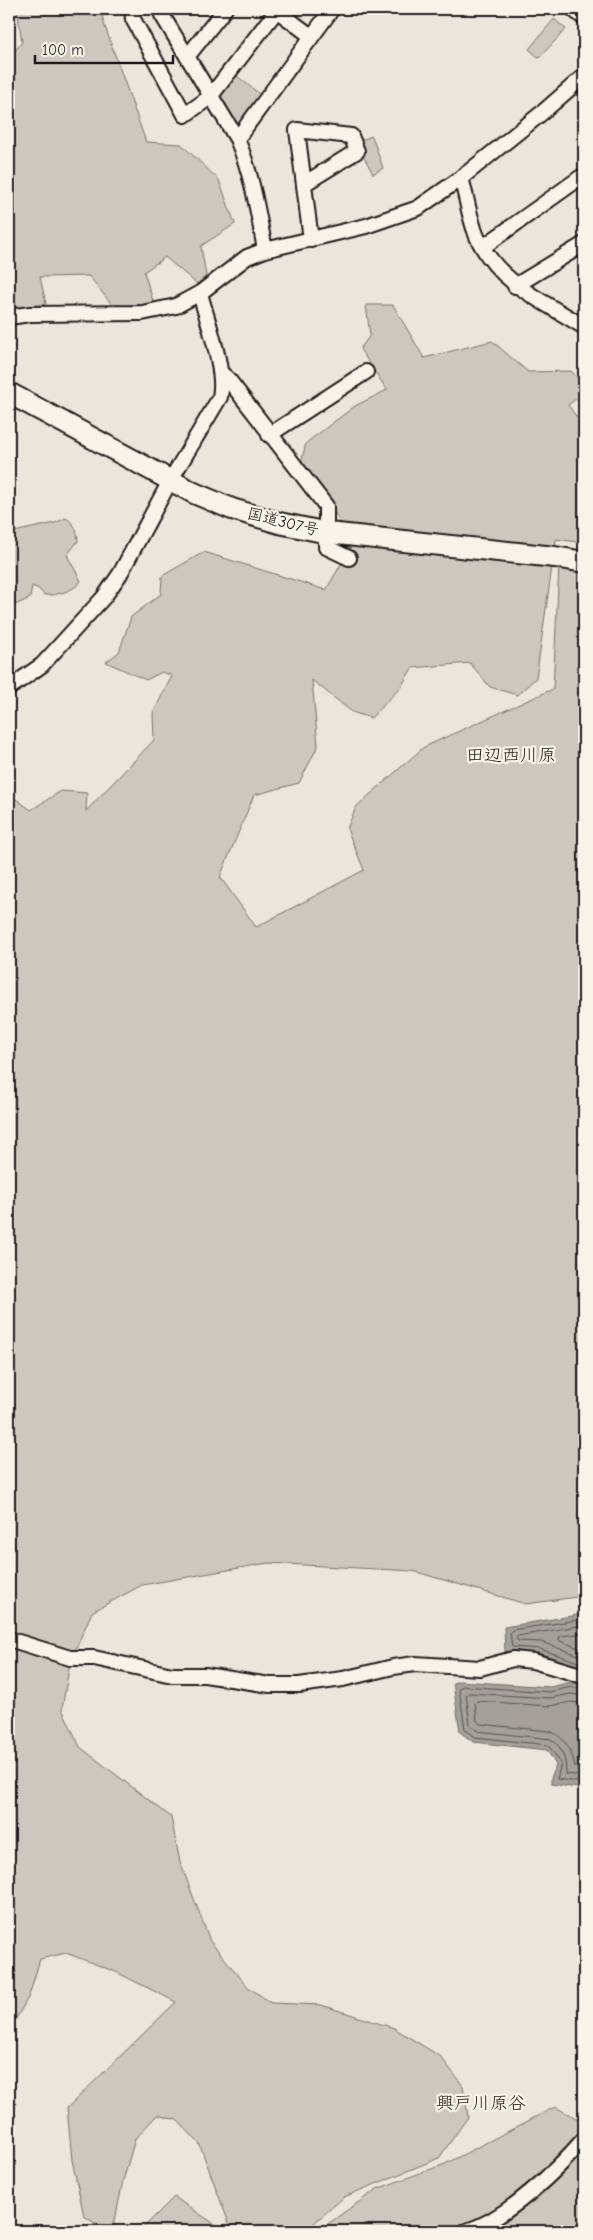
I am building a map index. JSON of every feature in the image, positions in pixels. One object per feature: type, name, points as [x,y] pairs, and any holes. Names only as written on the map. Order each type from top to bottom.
[{"type":"highway","name":"国道307号","points":[[9,393],[170,481],[232,509],[279,523],[324,532],[555,557],[584,562]]},
{"type":"street","points":[[132,9],[133,19],[185,115],[210,97],[276,10],[311,36]]},
{"type":"street","points":[[166,9],[162,15],[237,140],[244,155],[253,188],[265,250]]},
{"type":"street","points":[[187,57],[224,9]]},
{"type":"street","points":[[237,140],[332,9]]},
{"type":"street","points":[[573,9],[584,18]]},
{"type":"street","points":[[9,317],[30,314],[142,312],[176,306],[200,293],[247,257],[265,250],[366,226],[418,208],[461,178],[543,112],[584,76]]},
{"type":"street","points":[[304,184],[357,151],[351,136],[296,130],[311,240]]},
{"type":"street","points":[[483,247],[584,175]]},
{"type":"street","points":[[461,178],[478,240],[487,256],[515,286],[581,322]]},
{"type":"street","points":[[515,286],[584,244]]},
{"type":"street","points":[[9,688],[42,665],[104,598],[120,574],[170,481],[220,397],[222,386],[220,372],[200,293]]},
{"type":"street","points":[[220,372],[228,379],[326,506],[324,532],[326,547],[349,558]]},
{"type":"street","points":[[269,434],[366,372]]},
{"type":"street","points":[[9,1639],[70,1658],[94,1658],[172,1675],[204,1675],[270,1685],[299,1685],[343,1679],[393,1667],[415,1664],[480,1668],[513,1659],[533,1661],[584,1676]]},
{"type":"street","points":[[466,2231],[496,2219],[536,2186],[584,2139]]},
{"type":"shaded area","points":[[17,9],[101,9],[104,24],[146,142],[181,144],[219,180],[235,224],[201,246],[206,276],[197,284],[165,257],[144,272],[154,304],[113,306],[89,276],[40,277],[46,304],[9,309],[9,58],[22,42]]},
{"type":"shaded area","points":[[554,19],[566,29],[539,58],[529,49]]},
{"type":"shaded area","points":[[233,73],[261,95],[240,125],[234,125],[217,97]]},
{"type":"shaded area","points":[[372,136],[383,168],[373,174],[356,142]]},
{"type":"shaded area","points":[[366,305],[393,305],[424,358],[492,341],[528,372],[571,371],[584,385],[584,393],[568,405],[584,427],[584,543],[556,539],[536,678],[517,695],[490,687],[470,663],[412,668],[401,687],[371,718],[352,712],[312,680],[318,746],[299,783],[254,795],[220,877],[256,927],[364,870],[347,829],[356,807],[424,747],[553,689],[559,566],[584,571],[584,1596],[526,1604],[413,1571],[268,1563],[142,1585],[92,1612],[70,1662],[62,1709],[80,1747],[171,1817],[180,1862],[210,1941],[248,1987],[271,2003],[321,2005],[394,2028],[441,2057],[463,2086],[468,2117],[439,2158],[344,2197],[305,2231],[238,2231],[230,2226],[199,2143],[177,2120],[157,2115],[135,2139],[123,2181],[113,2230],[104,2229],[84,2216],[72,2160],[67,2108],[176,2002],[116,1972],[66,1953],[40,1959],[29,1996],[9,2031],[9,794],[31,810],[61,791],[87,793],[86,811],[154,740],[153,713],[172,676],[162,672],[146,680],[106,662],[119,652],[131,617],[161,594],[162,576],[204,552],[326,590],[351,547],[336,515],[301,463],[306,443],[355,406],[387,390],[360,349],[370,335]]},
{"type":"shaded area","points":[[66,518],[75,528],[78,541],[67,555],[81,581],[74,588],[54,595],[44,595],[39,589],[32,586],[30,598],[9,608],[9,533],[55,523]]},
{"type":"shaded area","points":[[555,2107],[584,2122],[584,2231],[318,2231],[377,2189],[445,2164]]},
{"type":"shaded area","points":[[174,2197],[225,2231],[140,2231]]},
{"type":"water","points":[[584,1614],[584,1669],[539,1653],[505,1652],[504,1627]]},
{"type":"water","points":[[459,1681],[551,1687],[571,1682],[584,1686],[584,1789],[551,1784],[551,1778],[556,1765],[547,1750],[473,1742],[460,1732],[453,1683]]},
{"type":"district","name":"田辺西川原","points":[[511,755]]},
{"type":"district","name":"興戸川原谷","points":[[481,2103]]}]
